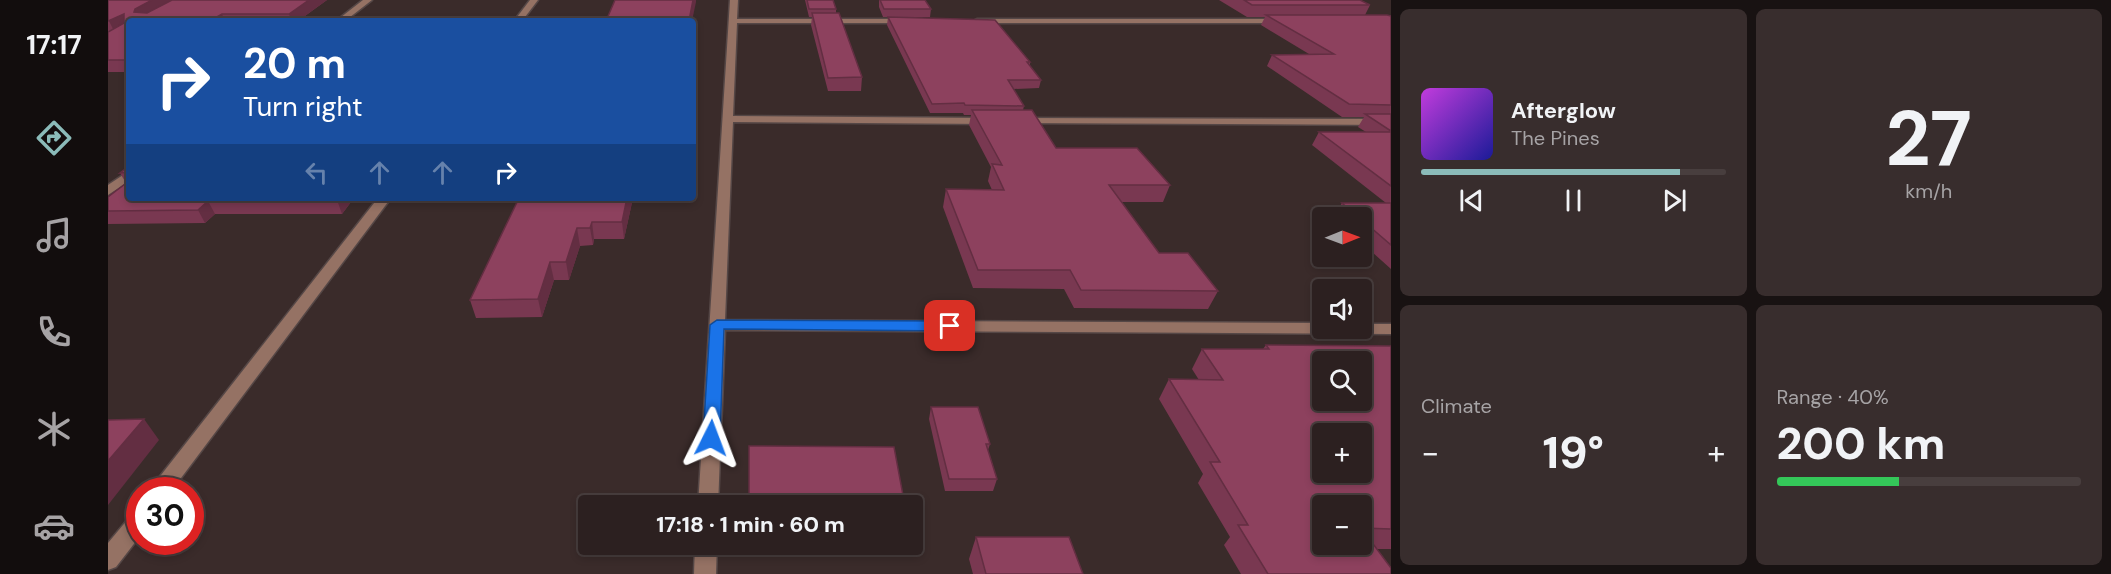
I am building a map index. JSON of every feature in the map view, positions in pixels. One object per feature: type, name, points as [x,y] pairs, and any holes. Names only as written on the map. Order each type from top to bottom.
[{"type":"street","points":[[344,18],[368,0]]},
{"type":"street","points":[[520,18],[534,0]]},
{"type":"street","points":[[709,495],[734,0]]},
{"type":"street","points":[[733,21],[912,21]]},
{"type":"street","points":[[972,21],[1295,21]]},
{"type":"street","points":[[728,119],[1391,122]]},
{"type":"street","points":[[108,190],[126,177]]},
{"type":"street","points":[[171,477],[382,201]]},
{"type":"street","points":[[717,325],[1391,329]]},
{"type":"street","points":[[108,560],[126,537]]},
{"type":"street","points":[[705,574],[706,555]]},
{"type":"building","points":[[108,0],[152,0],[135,9],[134,12],[147,13],[172,0],[309,0],[289,14],[222,14],[215,18],[126,18],[126,60],[108,60],[108,32],[124,23],[124,14],[108,21]]},
{"type":"building","points":[[615,0],[693,0],[690,18],[607,18]]},
{"type":"building","points":[[807,0],[833,0],[836,9],[809,9]]},
{"type":"building","points":[[880,0],[925,0],[931,9],[884,9]]},
{"type":"building","points":[[1244,0],[1360,0],[1370,5],[1252,5]]},
{"type":"building","points":[[812,13],[839,13],[862,77],[828,78]]},
{"type":"building","points":[[1266,15],[1391,16],[1391,105],[1349,104],[1272,55],[1334,54]]},
{"type":"building","points":[[888,17],[995,20],[1030,62],[1027,62],[1041,80],[1008,80],[1024,106],[932,104]]},
{"type":"building","points":[[972,110],[1032,110],[1056,148],[1137,148],[1170,185],[1109,185],[1159,253],[1188,253],[1218,291],[1081,290],[1070,270],[978,270],[946,189],[1004,190],[992,164],[1002,165]]},
{"type":"building","points":[[1365,114],[1391,114],[1391,131]]},
{"type":"building","points":[[1319,132],[1391,132],[1391,186]]},
{"type":"building","points":[[126,183],[126,201],[208,201],[198,210],[108,211],[108,197]]},
{"type":"building","points":[[518,201],[626,201],[622,222],[592,222],[590,228],[577,228],[566,262],[550,262],[538,299],[470,300]]},
{"type":"building","points":[[1342,203],[1391,203],[1391,245],[1372,229],[1372,207],[1347,207]]},
{"type":"building","points":[[1266,345],[1391,346],[1391,529],[1372,528],[1372,495],[1312,495],[1312,555],[1372,555],[1372,542],[1391,568],[1391,574],[1268,574],[1238,525],[1248,525],[1210,462],[1220,462],[1169,379],[1223,380],[1202,349],[1269,349]]},
{"type":"building","points":[[931,407],[978,407],[990,444],[986,444],[997,479],[949,479]]},
{"type":"building","points":[[144,419],[108,461],[108,420]]},
{"type":"building","points":[[749,446],[894,447],[903,495],[749,495]]},
{"type":"building","points":[[976,537],[1069,537],[1083,574],[986,574]]},
{"type":"route","points":[[711,438],[717,325],[950,326]]}]
